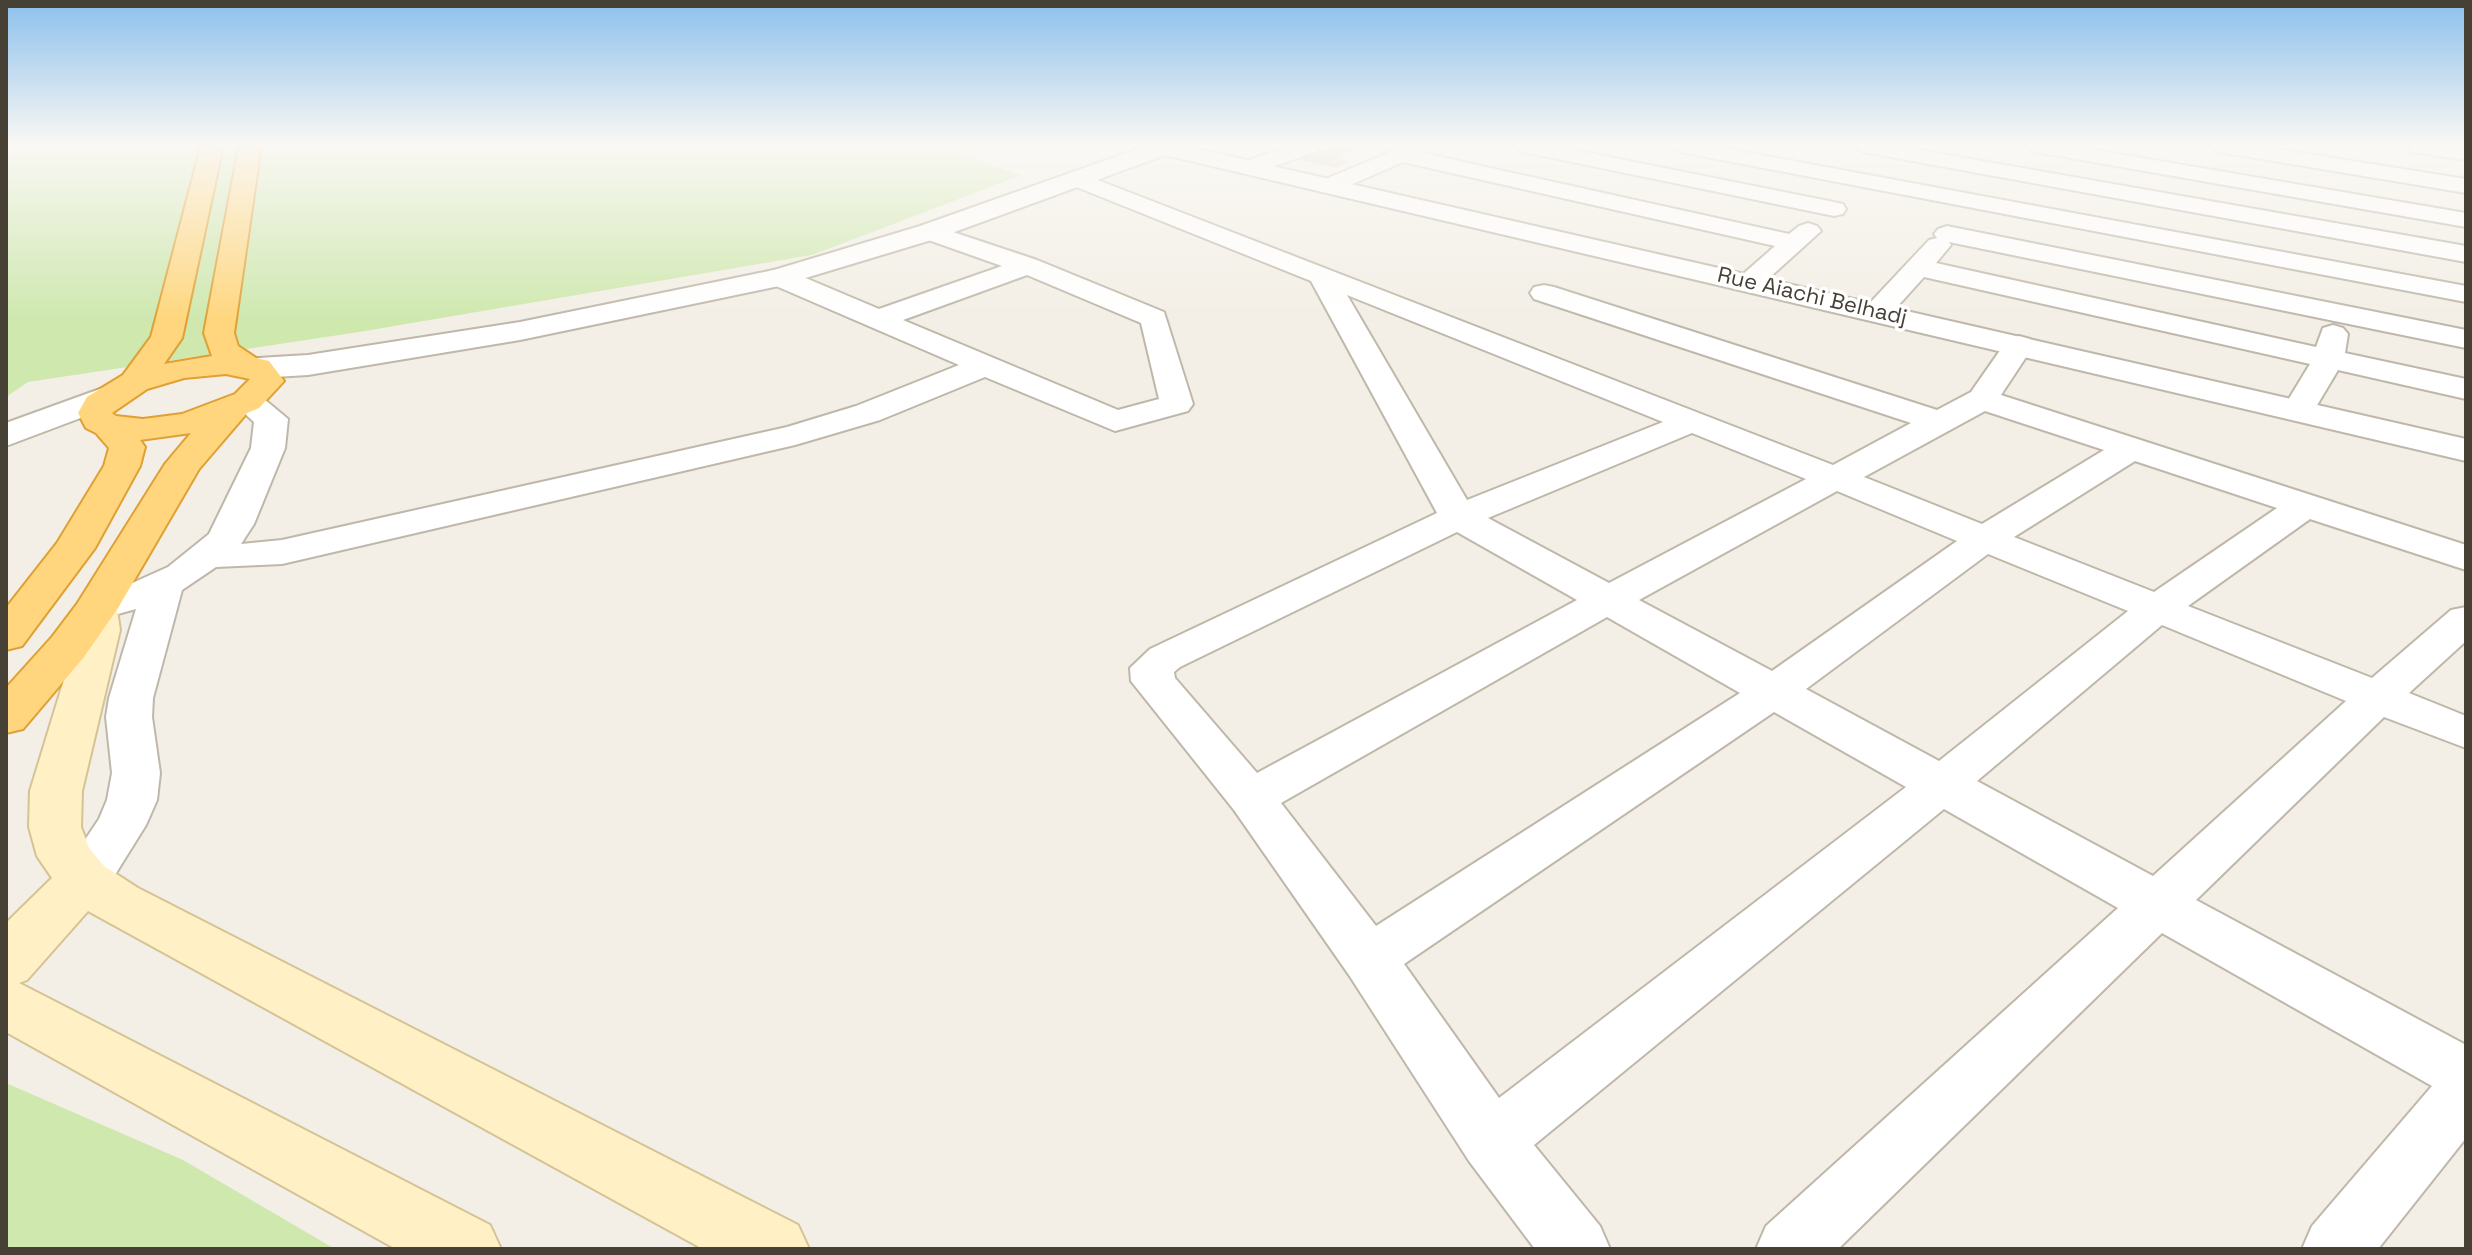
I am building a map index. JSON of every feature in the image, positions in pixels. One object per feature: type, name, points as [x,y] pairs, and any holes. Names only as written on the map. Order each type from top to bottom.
[{"type":"highway","points":[[6,637],[75,548],[122,466],[127,447],[118,401],[166,338],[199,205]]},
{"type":"highway","points":[[240,205],[219,333],[224,350],[247,388]]},
{"type":"highway","points":[[118,401],[181,369],[247,388]]},
{"type":"highway","points":[[118,401],[143,430],[165,427],[247,388]]},
{"type":"highway","points":[[6,718],[60,657],[96,609],[183,464],[247,388]]},
{"type":"main road","points":[[96,609],[96,647],[56,791],[55,827],[64,856],[84,880],[131,911],[773,1249]]},
{"type":"main road","points":[[6,964],[84,880]]},
{"type":"main road","points":[[6,1003],[465,1249]]},
{"type":"street","points":[[96,609],[163,585],[210,555],[235,524],[268,448],[271,419],[247,388],[312,376],[399,352],[520,331],[779,277],[929,232],[1006,205]]},
{"type":"street","points":[[1140,205],[1835,478],[2466,733]]},
{"type":"street","name":"Rue Aiachi Belhadj","points":[[1415,205],[2466,450]]},
{"type":"street","points":[[1636,205],[1795,243]]},
{"type":"street","points":[[1812,205],[1834,209]]},
{"type":"street","points":[[1748,282],[1839,205]]},
{"type":"street","points":[[1877,312],[1920,268],[1974,205]]},
{"type":"street","points":[[2002,205],[2466,294]]},
{"type":"street","points":[[2192,205],[2466,254]]},
{"type":"street","points":[[2353,272],[2356,234],[2370,205]]},
{"type":"street","points":[[2379,205],[2466,220]]},
{"type":"street","points":[[2408,205],[2408,210]]},
{"type":"street","points":[[779,277],[881,318],[1115,421],[1177,404],[1154,318],[1028,266],[929,232]]},
{"type":"street","points":[[1947,234],[2466,339]]},
{"type":"street","points":[[2283,302],[2302,262]]},
{"type":"street","points":[[881,318],[1028,266]]},
{"type":"street","points":[[1920,268],[2466,389]]},
{"type":"street","points":[[1324,279],[1458,517],[2466,1075]]},
{"type":"street","points":[[2406,327],[2414,284]]},
{"type":"street","points":[[1544,293],[1940,422]]},
{"type":"street","points":[[2298,410],[2329,358],[2336,313]]},
{"type":"street","points":[[1251,798],[1608,600],[1982,399],[2019,345]]},
{"type":"street","points":[[210,555],[282,552],[795,435],[868,413],[987,365]]},
{"type":"street","points":[[1982,399],[2466,558]]},
{"type":"street","points":[[6,435],[118,401]]},
{"type":"street","points":[[6,455],[118,401]]},
{"type":"street","points":[[1576,1249],[1492,1141],[1369,959],[1251,798],[1153,681],[1152,668],[1165,658],[1458,517],[1691,422]]},
{"type":"street","points":[[1369,959],[1773,692],[1984,539],[2132,448]]},
{"type":"street","points":[[1492,1141],[1941,785],[2158,608],[2305,505]]},
{"type":"street","points":[[84,880],[121,825],[132,800],[136,773],[129,717],[131,698],[163,585]]},
{"type":"street","points":[[1790,1249],[2378,697],[2466,619]]},
{"type":"street","points":[[2336,1249],[2466,1091]]},
{"type":"green space","points":[[6,205],[944,205],[812,255],[359,332],[28,382],[6,397]]},
{"type":"green space","points":[[6,1083],[183,1160],[335,1249],[6,1249]]}]
